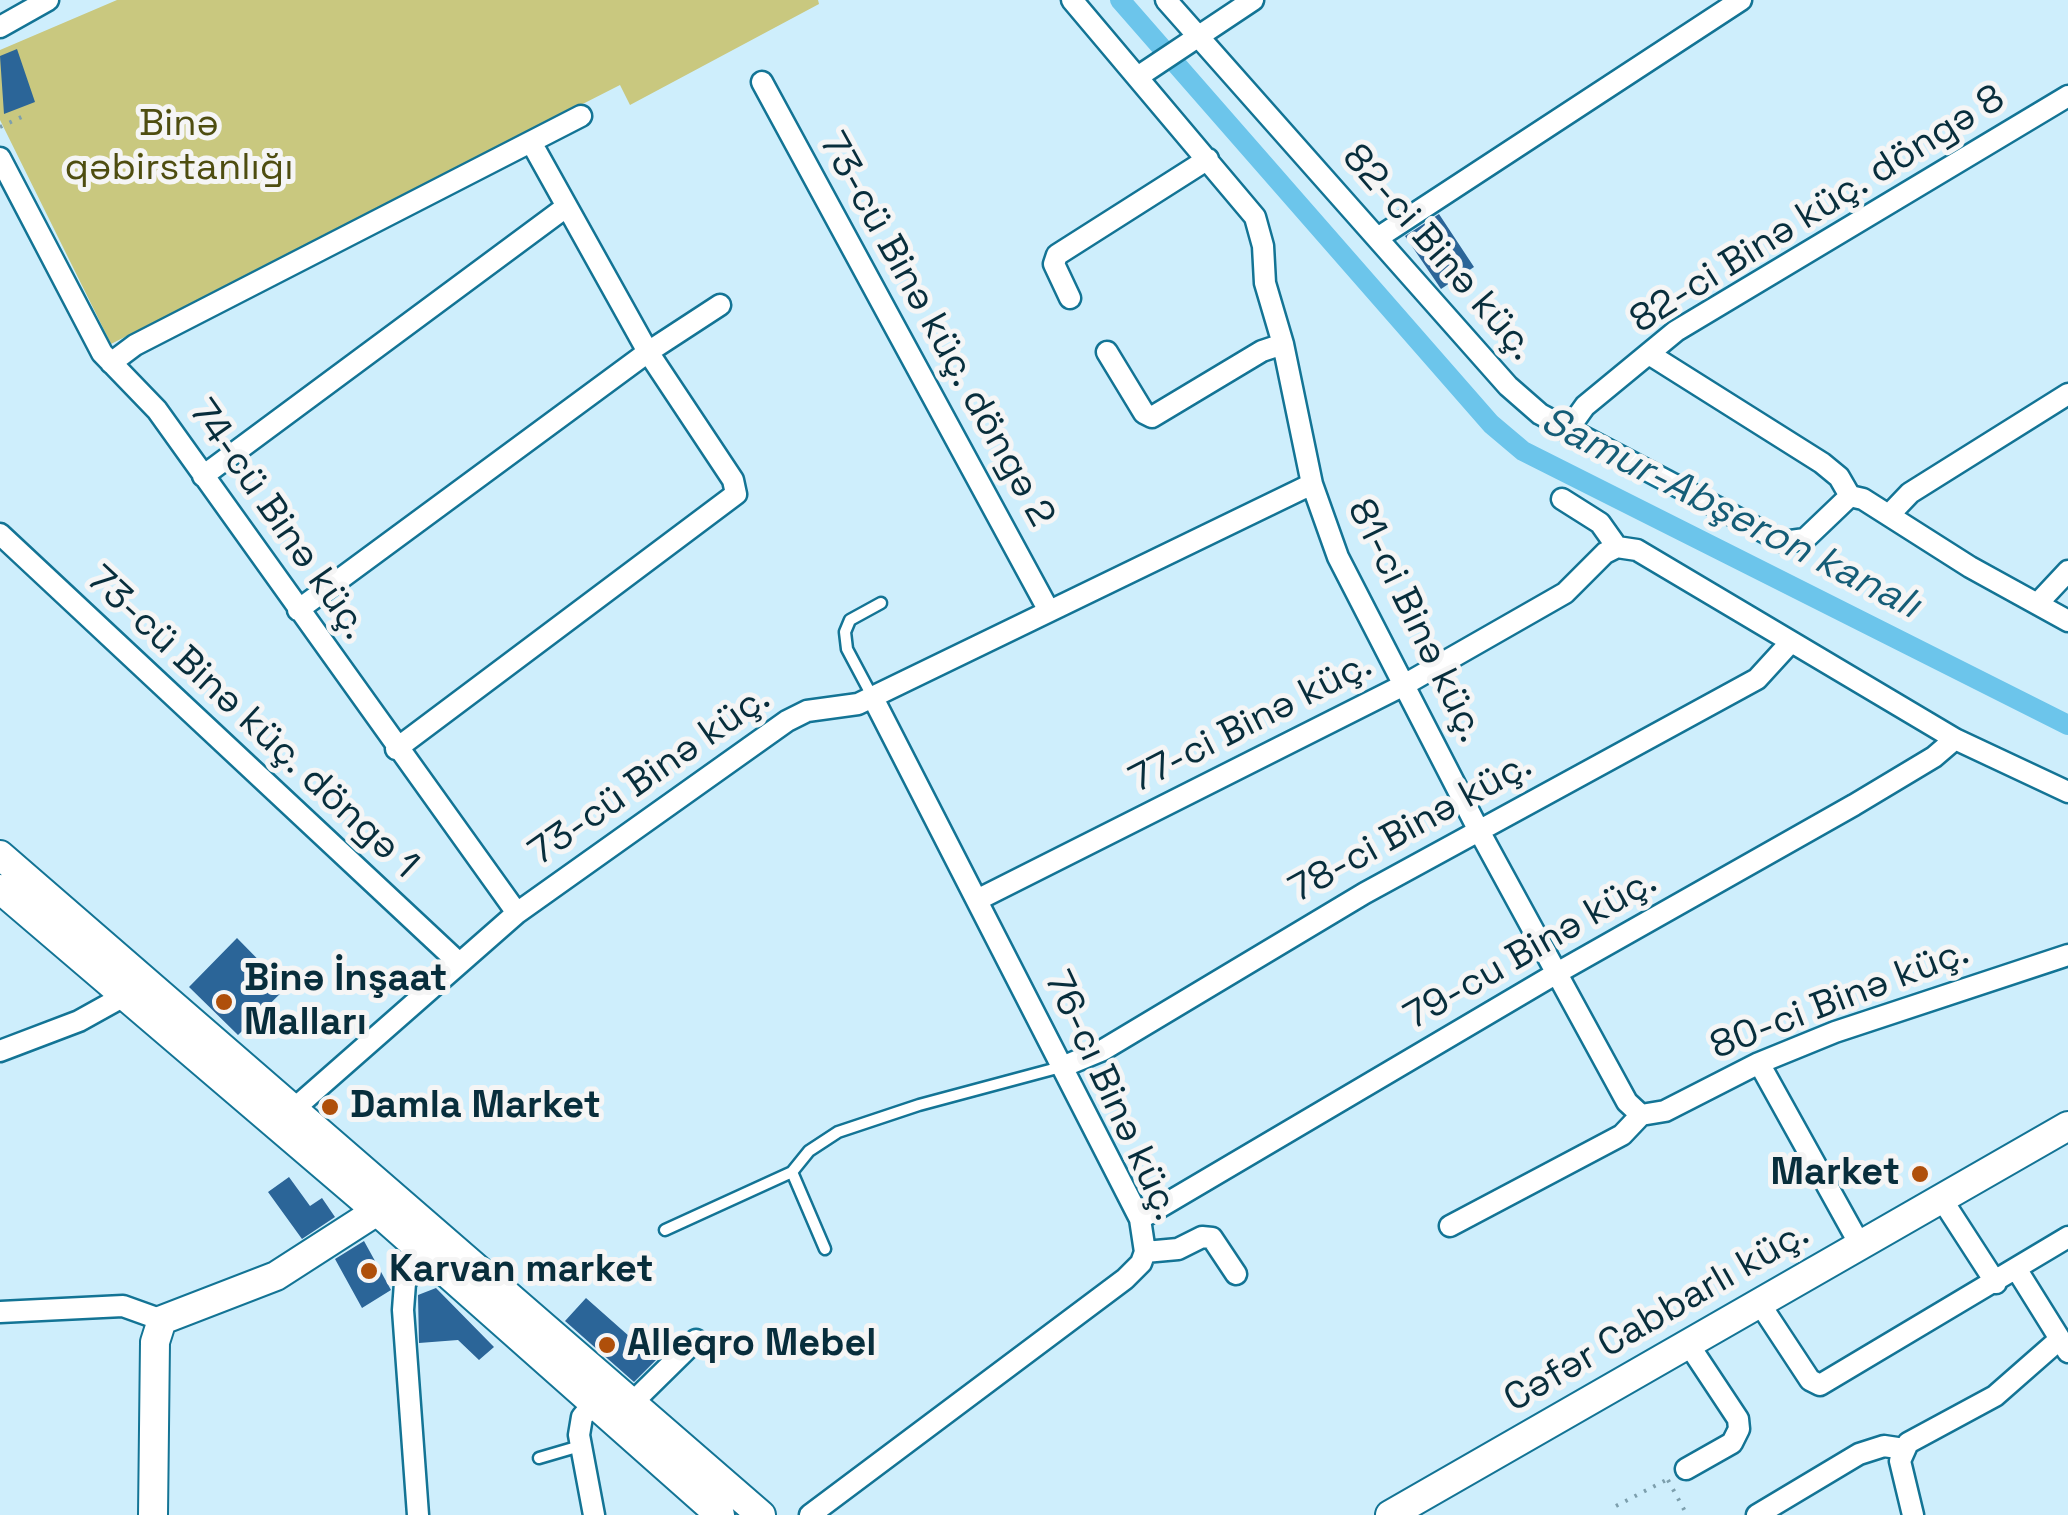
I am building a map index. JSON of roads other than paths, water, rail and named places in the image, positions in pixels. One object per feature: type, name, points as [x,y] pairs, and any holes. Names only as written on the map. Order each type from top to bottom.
[{"type":"main road","points":[[0,855],[295,1108],[534,1334],[593,1404],[720,1515]]},
{"type":"main road","points":[[0,888],[424,1253],[632,1403],[761,1515]]},
{"type":"main road","name":"Cəfər Cabbarlı küç.","points":[[1403,1512],[1687,1342],[2068,1126]]},
{"type":"main road","points":[[153,1515],[155,1342],[162,1320],[276,1276],[377,1211]]},
{"type":"street","points":[[0,27],[48,0]]},
{"type":"street","name":"81-ci Binə küç.","points":[[1072,0],[1254,217],[1263,246],[1265,283],[1284,344],[1312,484],[1338,558],[1478,829],[1628,1102],[1641,1115]]},
{"type":"street","name":"82-ci Binə küç.","points":[[1166,0],[1508,386],[1567,431],[1783,542],[1805,539],[1850,496]]},
{"type":"street","points":[[1139,76],[1253,0]]},
{"type":"street","points":[[1379,238],[1741,0]]},
{"type":"street","name":"73-cü Binə küç. döngə 2","points":[[762,82],[1049,611]]},
{"type":"street","name":"82-ci Binə küç. döngə 8","points":[[1567,431],[1585,406],[1676,331],[2068,96]]},
{"type":"street","points":[[111,363],[136,346],[581,116]]},
{"type":"street","points":[[396,749],[736,494],[733,480],[648,352],[531,142]]},
{"type":"street","name":"74-cü Binə küç.","points":[[0,158],[111,363],[146,396],[517,913]]},
{"type":"street","points":[[1070,298],[1057,272],[1056,255],[1208,159]]},
{"type":"street","points":[[203,476],[566,207]]},
{"type":"street","points":[[298,610],[648,352],[720,305]]},
{"type":"street","points":[[1107,352],[1144,413],[1152,417],[1262,351],[1284,344]]},
{"type":"street","points":[[1650,354],[1822,463],[1839,477],[1850,496],[2068,621]]},
{"type":"street","points":[[1889,515],[1910,493],[2068,394]]},
{"type":"street","name":"73-cü Binə küç.","points":[[295,1108],[517,913],[787,721],[808,711],[846,708],[1312,484]]},
{"type":"street","points":[[1562,499],[1600,523],[1617,548],[1637,550],[1954,739],[2068,792]]},
{"type":"street","name":"73-cü Binə küç. döngə 1","points":[[0,534],[458,962]]},
{"type":"street","name":"77-ci Binə küç.","points":[[977,900],[1404,685],[1564,593],[1605,553],[1617,548]]},
{"type":"street","points":[[2038,602],[2068,572]]},
{"type":"street","name":"78-ci Binə küç.","points":[[1062,1067],[1103,1050],[1268,948],[1756,678],[1790,644]]},
{"type":"street","name":"76-cı Binə küç.","points":[[810,1515],[1125,1279],[1141,1263],[1145,1252],[1140,1220],[872,696]]},
{"type":"street","name":"79-cu Binə küç.","points":[[1140,1220],[1557,973],[1870,795],[1934,757],[1954,739]]},
{"type":"street","name":"80-ci Binə küç.","points":[[1450,1226],[1622,1135],[1641,1115],[1665,1111],[1759,1063],[1836,1032],[2068,955]]},
{"type":"street","points":[[0,1051],[79,1022],[124,996]]},
{"type":"street","points":[[1759,1063],[1859,1244]]},
{"type":"street","points":[[1941,1198],[1996,1283]]},
{"type":"street","points":[[1145,1252],[1178,1248],[1202,1237],[1212,1238],[1236,1274]]},
{"type":"street","points":[[1758,1301],[1810,1380],[1820,1384],[2068,1238]]},
{"type":"street","points":[[418,1515],[403,1310],[405,1283],[424,1253]]},
{"type":"street","points":[[1913,1515],[1902,1474],[1904,1449],[1918,1436],[1995,1396],[2064,1346],[2017,1270]]},
{"type":"street","points":[[0,1312],[123,1306],[162,1320]]},
{"type":"street","points":[[632,1403],[696,1340]]},
{"type":"street","points":[[1676,1474],[1732,1443],[1739,1429],[1738,1419],[1687,1342]]},
{"type":"street","points":[[593,1404],[582,1417],[580,1446],[594,1515]]},
{"type":"street","points":[[1757,1515],[1858,1454],[1884,1446],[1904,1449]]},
{"type":"lane","points":[[872,696],[847,648],[845,632],[850,620],[882,603]]},
{"type":"lane","points":[[665,1230],[792,1172],[810,1151],[838,1132],[919,1105],[1062,1067]]},
{"type":"lane","points":[[792,1172],[825,1249]]},
{"type":"lane","points":[[538,1458],[580,1446]]},
{"type":"water","points":[[2028,699],[2068,718],[2068,731],[2023,708]]},
{"type":"waterway","name":"Samur-Abşeron kanalı","points":[[1120,0],[1491,424],[1523,451],[2068,725]]},
{"type":"place","name":"Binə İnşaat Malları","points":[[224,1002]]},
{"type":"place","name":"Damla Market","points":[[330,1107]]},
{"type":"place","name":"Market","points":[[1920,1174]]},
{"type":"place","name":"Karvan market","points":[[369,1271]]},
{"type":"place","name":"Alleqro Mebel","points":[[607,1345]]},
{"type":"park label","name":"Binə qəbirstanlığı","points":[[179,147]]}]
